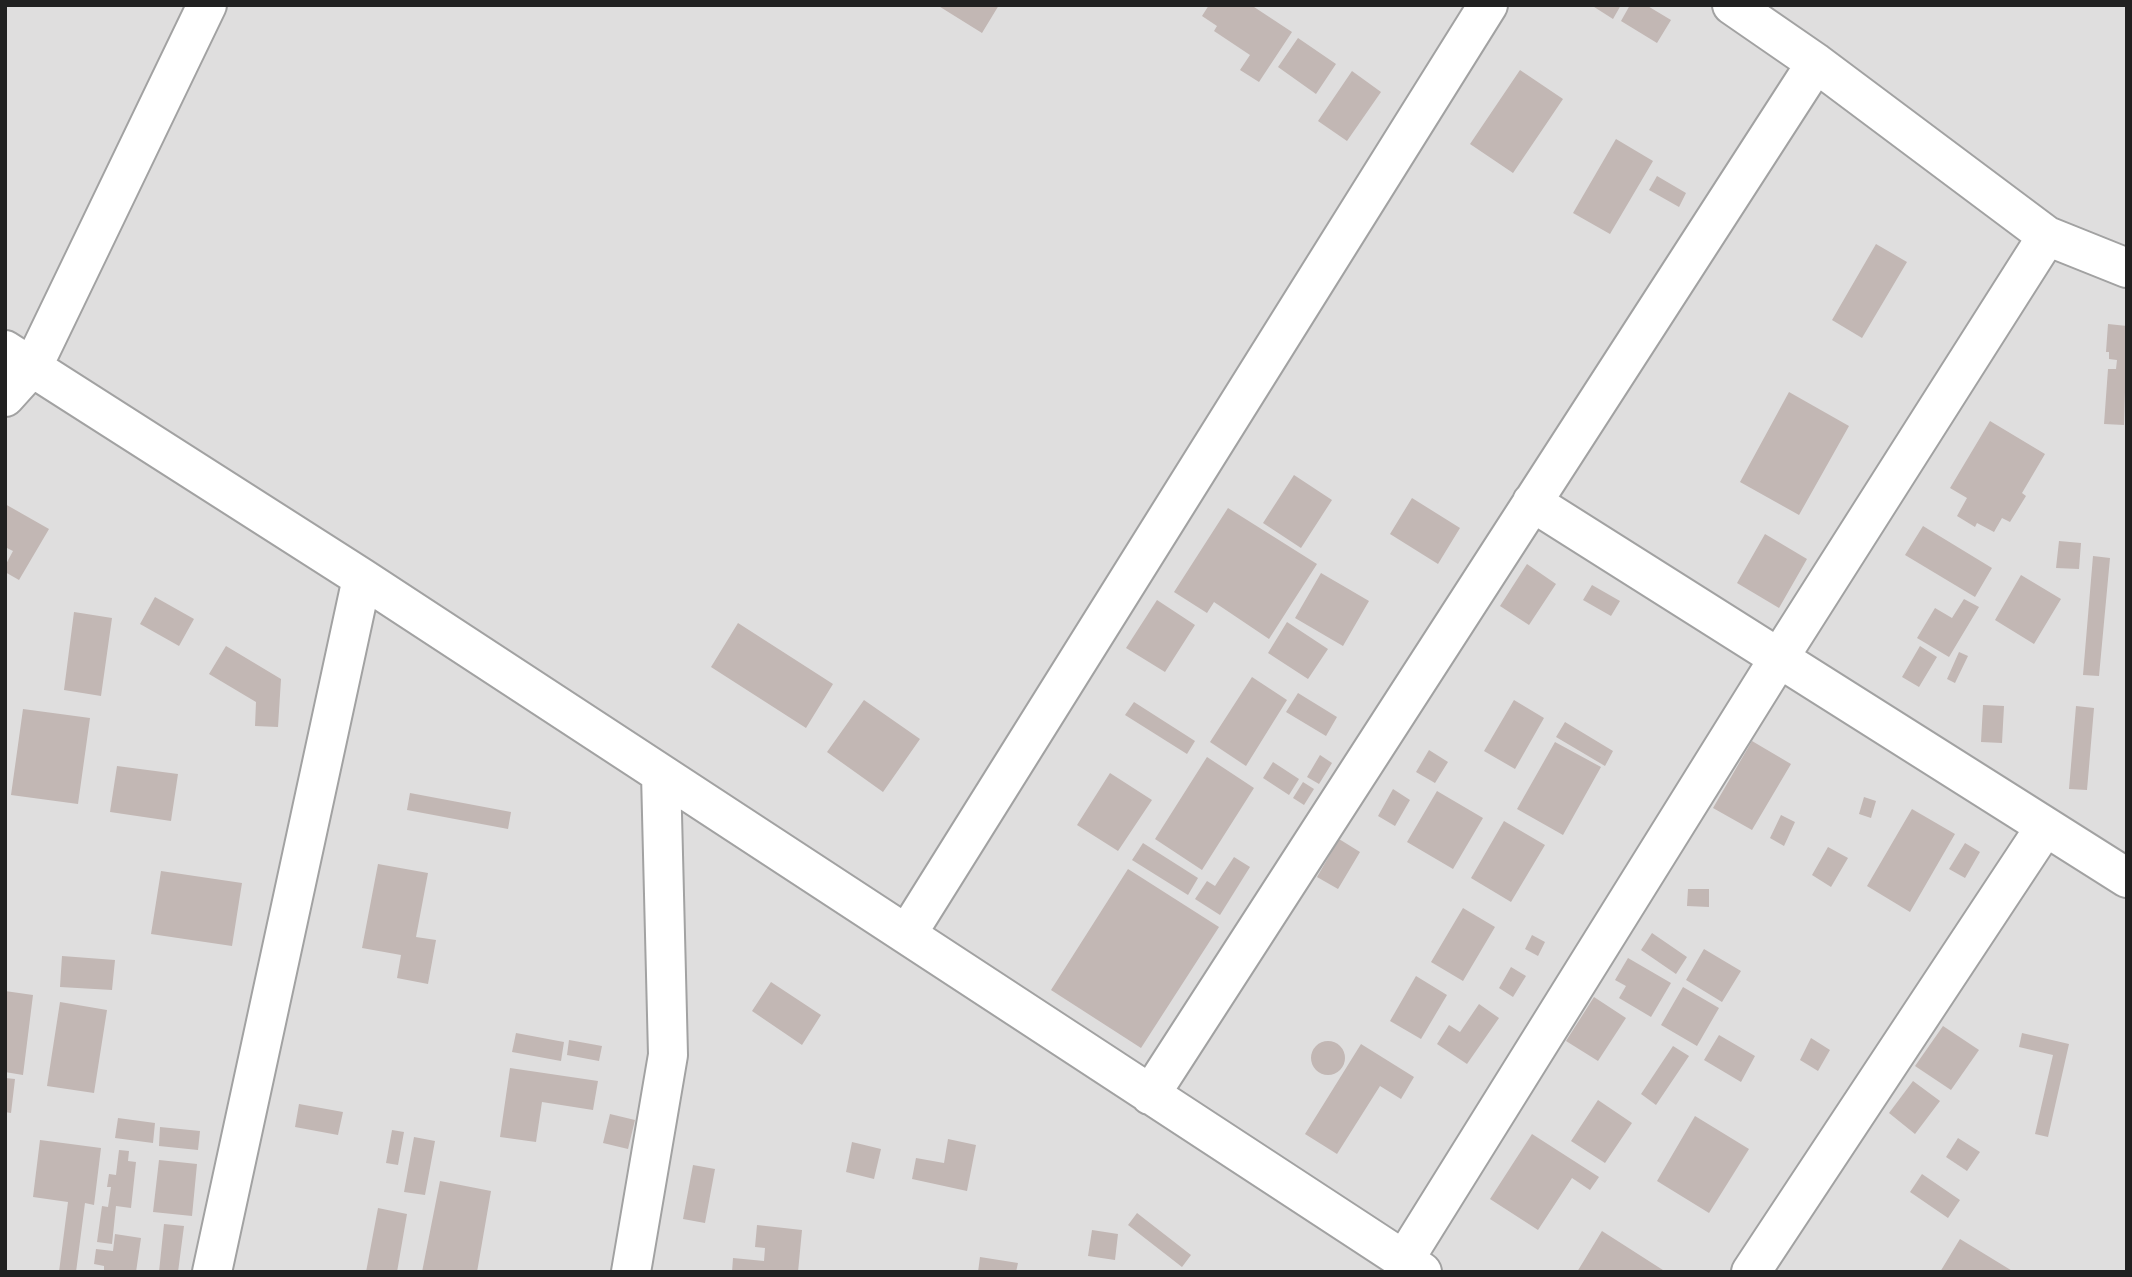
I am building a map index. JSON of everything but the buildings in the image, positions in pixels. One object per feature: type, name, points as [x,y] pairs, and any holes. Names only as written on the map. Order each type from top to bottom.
[{"type":"street","points":[[5,397],[19,358],[207,5]]},
{"type":"street","points":[[907,934],[1488,5]]},
{"type":"street","points":[[1746,9],[2048,236],[2127,268]]},
{"type":"street","points":[[1150,1095],[1816,63]]},
{"type":"street","points":[[19,358],[362,578],[1413,1266],[1779,658],[2048,236]]},
{"type":"street","points":[[1532,502],[2127,878]]},
{"type":"street","points":[[212,1272],[362,578]]},
{"type":"street","points":[[631,1272],[668,1055],[661,774]]},
{"type":"street","points":[[1751,1272],[2045,827]]},
{"type":"shaded area","points":[[5,5],[2127,5],[2127,1272],[5,1272]]}]
